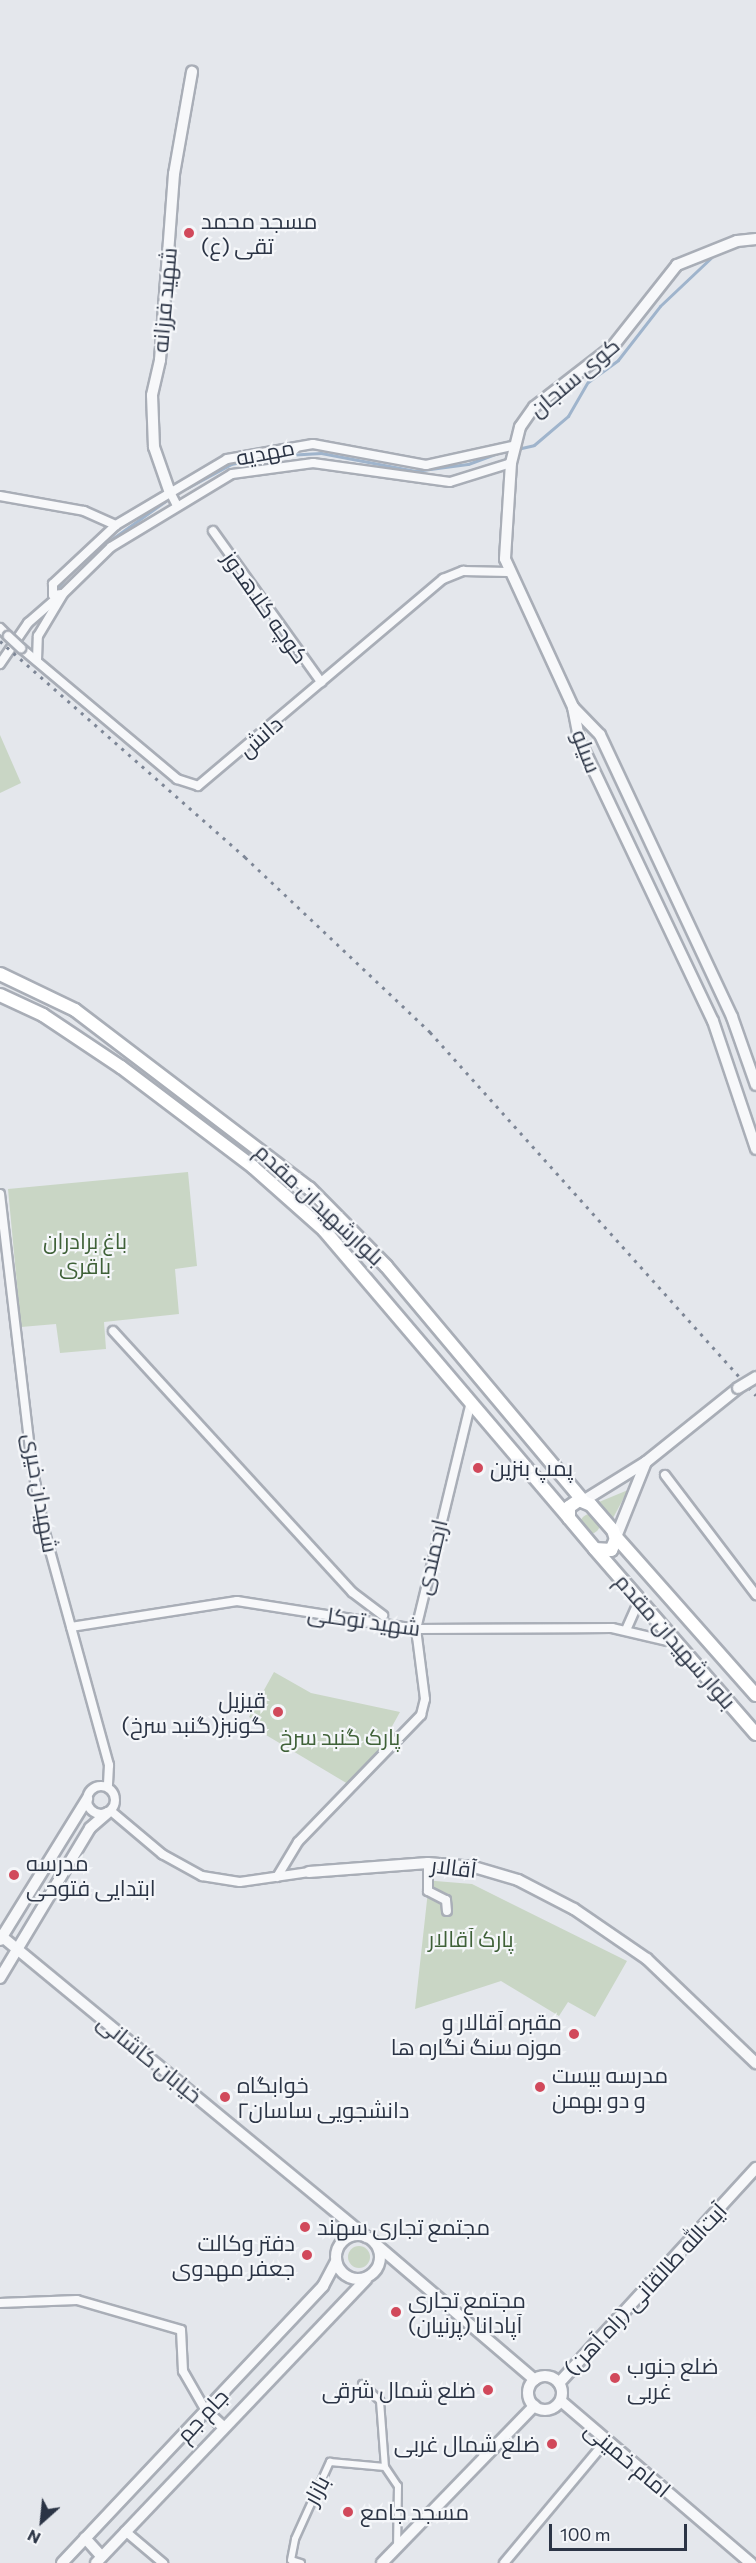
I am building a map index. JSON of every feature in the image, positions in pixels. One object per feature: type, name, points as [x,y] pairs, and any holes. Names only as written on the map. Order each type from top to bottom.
[{"type":"main road","name":"بلوارشهیدان مقدم","points":[[0,974],[75,1010],[309,1188],[386,1266],[616,1538]]},
{"type":"main road","name":"بلوارشهیدان مقدم","points":[[0,995],[74,1033],[254,1167],[326,1232],[569,1518]]},
{"type":"main road","points":[[569,1518],[569,1506],[583,1501]]},
{"type":"main road","name":"بلوار شهیدان مقدم","points":[[569,1518],[756,1734]]},
{"type":"main road","points":[[595,1549],[610,1550],[616,1538]]},
{"type":"main road","name":"بلوار شهیدان مقدم","points":[[616,1538],[756,1695]]},
{"type":"street","name":"شهید فرزانه","points":[[169,490],[154,447],[152,395],[174,174],[192,72]]},
{"type":"street","name":"کوی سنجان","points":[[573,707],[508,572],[511,464],[515,448],[534,407],[613,346],[654,290],[676,265],[699,253],[756,239]]},
{"type":"street","name":"مهدیه","points":[[60,595],[51,592],[53,584],[116,525],[169,490],[227,459],[288,444],[313,444],[426,465],[515,448]]},
{"type":"street","points":[[0,664],[28,623],[111,547],[232,474],[276,465],[313,463],[450,482],[511,464]]},
{"type":"street","points":[[169,490],[177,506]]},
{"type":"street","points":[[0,496],[84,512],[116,525]]},
{"type":"street","name":"کوچه کلاهدوز","points":[[213,531],[321,682]]},
{"type":"street","name":"دانش","points":[[0,628],[188,786],[207,782],[443,579],[463,571],[508,572]]},
{"type":"street","points":[[37,660],[38,636],[60,595]]},
{"type":"street","name":"سیلو","points":[[573,707],[600,735],[749,1063],[756,1085]]},
{"type":"street","name":"سیلو","points":[[573,707],[579,739],[730,1065],[756,1149]]},
{"type":"street","points":[[730,1065],[749,1063]]},
{"type":"street","name":"شهیدان خیری","points":[[0,1194],[32,1465],[71,1627],[109,1765],[108,1786]]},
{"type":"street","points":[[113,1331],[352,1592],[383,1615]]},
{"type":"street","points":[[583,1501],[646,1462],[738,1388],[756,1377]]},
{"type":"street","name":"ارجمندی","points":[[277,1877],[298,1842],[421,1715],[425,1699],[416,1629],[471,1402]]},
{"type":"street","points":[[616,1538],[646,1462]]},
{"type":"street","points":[[665,1475],[756,1595]]},
{"type":"street","points":[[626,1630],[640,1599]]},
{"type":"street","name":"شهید توکلی","points":[[71,1627],[237,1601],[416,1629],[626,1630],[679,1644]]},
{"type":"street","points":[[0,1937],[94,1787],[108,1786],[116,1798],[109,1812],[90,1828],[0,1978]]},
{"type":"street","points":[[87,1799],[93,1811],[109,1812]]},
{"type":"street","name":"آقالار","points":[[109,1812],[162,1854],[202,1876],[231,1882],[309,1872],[428,1863],[474,1867],[518,1880],[574,1909],[647,1959],[756,2063]]},
{"type":"street","points":[[428,1863],[428,1891],[446,1900],[447,1911]]},
{"type":"street","name":"خیابان کاشانی","points":[[0,1937],[367,2236]]},
{"type":"street","name":"(راه آهن) آیت‌الله طالقانی","points":[[559,2383],[756,2168]]},
{"type":"street","points":[[378,2246],[381,2261],[366,2279],[351,2279],[336,2262],[342,2242],[367,2236],[535,2380]]},
{"type":"street","name":"جام جم","points":[[62,2563],[323,2286],[336,2262]]},
{"type":"street","name":"جام جم","points":[[99,2560],[366,2279]]},
{"type":"street","points":[[0,2302],[77,2300],[181,2330],[183,2371],[206,2411],[223,2427]]},
{"type":"street","points":[[550,2377],[559,2383],[561,2401],[548,2410],[534,2406],[529,2389],[535,2380],[550,2377]]},
{"type":"street","points":[[362,2384],[380,2401],[385,2467],[398,2486],[397,2547]]},
{"type":"street","name":"امام خمینی","points":[[561,2401],[751,2563]]},
{"type":"street","points":[[382,2563],[534,2406]]},
{"type":"street","points":[[504,2563],[607,2440]]},
{"type":"street","name":"بازار","points":[[301,2563],[290,2562],[308,2501],[330,2462],[385,2467]]},
{"type":"street","points":[[125,2531],[163,2563]]},
{"type":"street","points":[[85,2538],[99,2560]]},
{"type":"green space","points":[[0,735],[21,783],[0,793]]},
{"type":"green space","name":"باغ برادران باقری","points":[[188,1172],[197,1266],[175,1269],[179,1314],[104,1322],[106,1349],[60,1353],[56,1324],[21,1327],[8,1189]]},
{"type":"green space","points":[[628,1490],[613,1518],[599,1502]]},
{"type":"green space","points":[[590,1514],[597,1517],[600,1524],[597,1531],[590,1534],[583,1531],[580,1524],[583,1517]]},
{"type":"green space","name":"پارک گنبد سرخ","points":[[274,1672],[311,1693],[400,1712],[374,1759],[348,1784],[266,1735],[267,1728],[249,1717]]},
{"type":"green space","name":"پارک آقالار","points":[[423,1880],[472,1884],[627,1961],[595,2017],[568,2002],[559,2016],[501,1981],[415,2009],[428,1891]]},
{"type":"green space","points":[[359,2246],[367,2249],[370,2257],[367,2265],[359,2268],[351,2265],[348,2257],[351,2249]]},
{"type":"waterway","points":[[517,449],[534,445],[568,416],[588,382],[618,360],[660,306],[715,254]]},
{"type":"waterway","points":[[187,488],[231,464],[269,456],[321,453],[415,471],[468,464],[499,453]]},
{"type":"waterway","points":[[88,556],[171,497]]},
{"type":"waterway","points":[[55,591],[68,575]]},
{"type":"railway","points":[[0,641],[245,857],[430,1032],[756,1395]]},
{"type":"place","name":"مسجد محمد تقی (ع)","points":[[189,233]]},
{"type":"place","name":"پمپ بنزین","points":[[478,1468]]},
{"type":"place","name":"قیزیل گونبز(گنبد سرخ)","points":[[278,1712]]},
{"type":"place","name":"مدرسه ابتدایی فتوحی","points":[[14,1875]]},
{"type":"place","name":"مقبره آقالار و موزه سنگ نگاره ها","points":[[574,2034]]},
{"type":"place","name":"مدرسه بیست و دو بهمن","points":[[540,2087]]},
{"type":"place","name":"خوابگاه دانشجویی ساسان۲","points":[[225,2097]]},
{"type":"place","name":"مجتمع تجاری سهند","points":[[305,2227]]},
{"type":"place","name":"دفتر وکالت جعفر مهدوی","points":[[307,2255]]},
{"type":"place","name":"مجتمع تجاری آپادانا (پرنیان)","points":[[396,2312]]},
{"type":"place","name":"ضلع جنوب غربی","points":[[615,2378]]},
{"type":"place","name":"ضلع شمال شرقی","points":[[488,2390]]},
{"type":"place","name":"ضلع شمال غربی","points":[[552,2444]]},
{"type":"place","name":"مسجد جامع","points":[[348,2512]]}]
